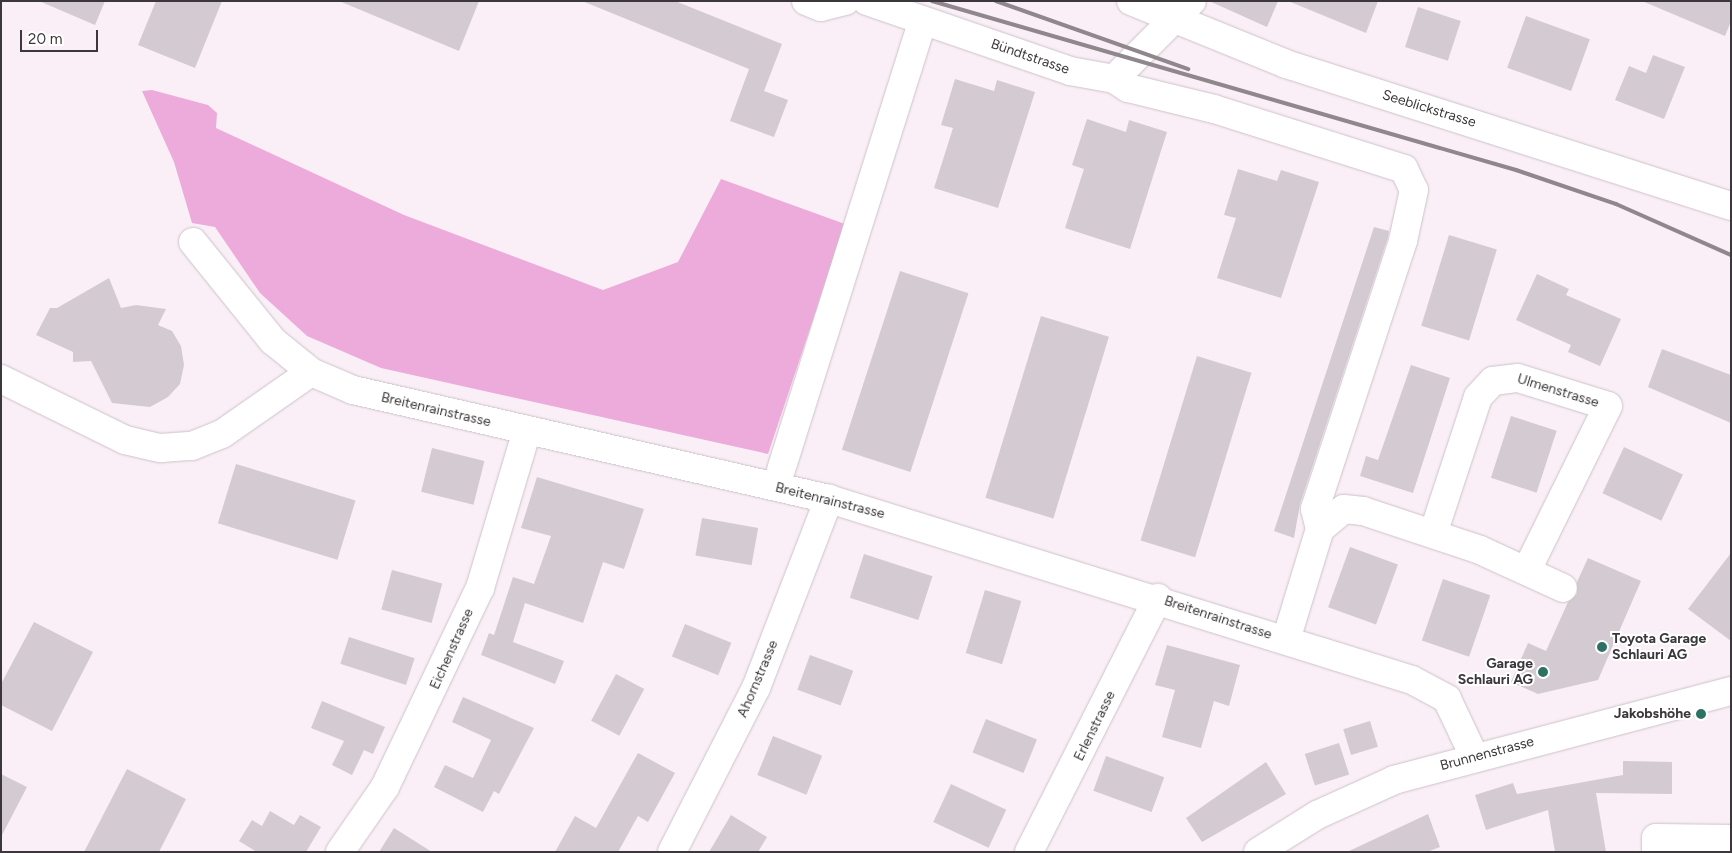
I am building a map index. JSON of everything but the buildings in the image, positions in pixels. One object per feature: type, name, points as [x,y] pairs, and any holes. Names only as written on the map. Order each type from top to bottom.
[{"type":"street","points":[[806,1],[822,7],[845,1]]},
{"type":"street","name":"Bündtstrasse","points":[[867,1],[1070,71],[1114,79],[1128,88],[1214,109],[1404,169],[1414,190],[1366,361],[1315,508],[1320,529]]},
{"type":"street","name":"Seeblickstrasse","points":[[1130,1],[1184,11],[1286,64],[1731,206]]},
{"type":"street","points":[[1114,79],[1184,11]]},
{"type":"street","points":[[781,470],[923,20]]},
{"type":"street","name":"Breitenrainstrasse","points":[[193,242],[250,317],[311,372],[353,390],[426,410],[527,430],[829,500],[1158,598],[1434,688],[1455,709],[1474,756]]},
{"type":"street","points":[[1,378],[125,440],[161,448],[192,446],[222,434],[311,372]]},
{"type":"street","name":"Ulmenstrasse","points":[[1433,534],[1478,397],[1493,381],[1518,378],[1608,406],[1527,570]]},
{"type":"street","name":"Eichenstrasse","points":[[340,852],[384,787],[480,588],[527,430]]},
{"type":"street","name":"Ahornstrasse","points":[[672,852],[756,688],[829,500]]},
{"type":"street","points":[[1286,640],[1320,529],[1335,512],[1353,509],[1433,534],[1527,570],[1563,588]]},
{"type":"street","name":"Erlenstrasse","points":[[1029,852],[1158,598]]},
{"type":"street","name":"Brunnenstrasse","points":[[1258,852],[1350,799],[1474,756],[1731,691]]},
{"type":"street","points":[[1656,852],[1656,838],[1731,839]]},
{"type":"shaded area","points":[[152,90],[208,105],[217,113],[216,128],[404,215],[603,290],[678,262],[721,179],[845,224],[768,454],[381,368],[307,336],[260,293],[215,227],[192,223],[174,162],[142,91]]},
{"type":"railway","points":[[932,1],[1516,170],[1616,204],[1731,255]]},
{"type":"railway","points":[[996,1],[1188,69]]},
{"type":"place","name":"Toyota Garage Schlauri AG","points":[[1602,647]]},
{"type":"place","name":"Garage Schlauri AG","points":[[1543,672]]},
{"type":"place","name":"Jakobshöhe","points":[[1701,714]]}]
